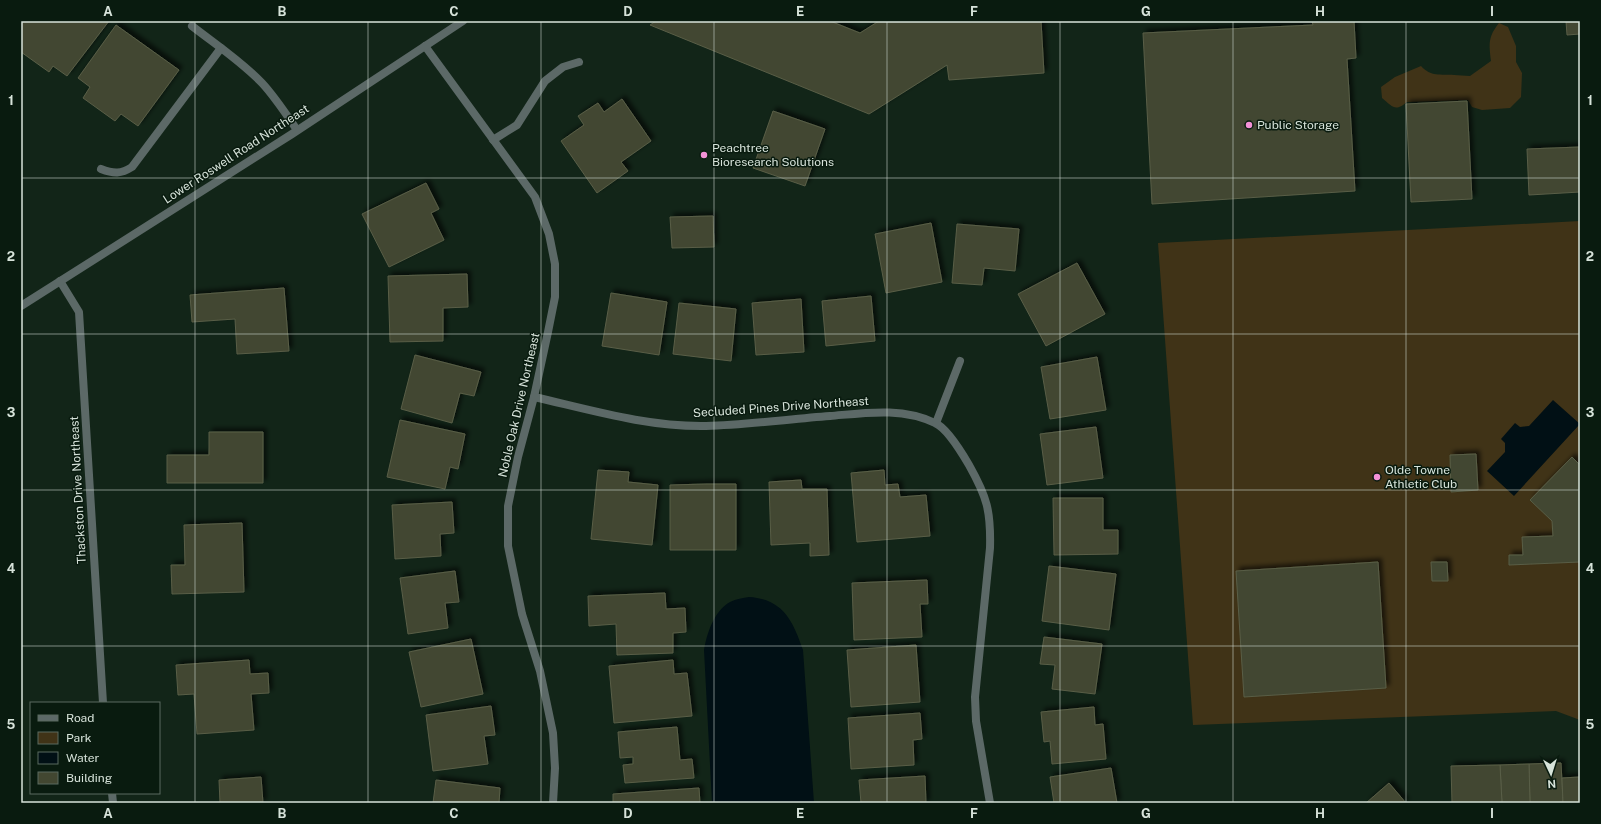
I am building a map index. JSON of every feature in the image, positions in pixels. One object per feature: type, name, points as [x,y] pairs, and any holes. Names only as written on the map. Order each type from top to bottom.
[{"type":"street","name":"Lower Roswell Road Northeast","points":[[21,306],[297,130],[462,21]]},
{"type":"street","points":[[192,26],[221,48],[262,83],[278,102],[297,130]]},
{"type":"street","name":"Noble Oak Drive Northeast","points":[[425,46],[535,197],[549,234],[555,264],[555,297],[534,397],[518,457],[508,506],[508,546],[522,614],[540,672],[553,733],[555,768],[553,803]]},
{"type":"street","points":[[101,169],[112,174],[123,172],[132,167],[221,48]]},
{"type":"street","points":[[493,140],[517,125],[545,81],[563,66],[579,62]]},
{"type":"street","name":"Thackston Drive Northeast","points":[[60,281],[79,312],[103,702]]},
{"type":"street","points":[[936,423],[960,361]]},
{"type":"street","name":"Secluded Pines Drive Northeast","points":[[534,397],[614,416],[660,424],[707,426],[882,412],[911,415],[936,423],[953,440],[979,483],[988,505],[990,548],[975,697],[976,721],[990,803]]},
{"type":"green space","points":[[1499,23],[1508,27],[1516,46],[1516,62],[1522,73],[1521,97],[1510,108],[1482,110],[1472,107],[1468,100],[1407,102],[1397,108],[1382,98],[1381,87],[1395,77],[1421,66],[1428,72],[1436,74],[1470,76],[1491,61],[1490,40]]},
{"type":"green space","name":"Olde Towne Athletic Club","points":[[1580,221],[1580,720],[1556,711],[1193,725],[1158,243]]},
{"type":"water","points":[[1553,400],[1580,424],[1514,496],[1487,471],[1505,452],[1505,443],[1501,439],[1515,423],[1520,427],[1529,426]]},
{"type":"water","points":[[749,597],[770,602],[785,613],[795,630],[803,650],[814,803],[712,803],[704,650],[712,623],[724,606],[737,599]]},
{"type":"building","points":[[21,21],[109,21],[67,76],[53,66],[49,72],[21,52]]},
{"type":"building","points":[[656,21],[830,21],[860,33],[879,21],[1041,21],[1044,73],[949,80],[947,65],[869,114],[650,25]]},
{"type":"building","name":"Public Storage","points":[[1312,21],[1354,21],[1356,58],[1347,59],[1355,191],[1152,204],[1143,33],[1313,25]]},
{"type":"building","points":[[1566,21],[1580,21],[1580,34],[1567,35]]},
{"type":"building","points":[[116,25],[179,70],[138,126],[121,114],[115,121],[83,98],[90,87],[78,78]]},
{"type":"building","points":[[622,99],[651,141],[621,162],[628,171],[597,193],[561,141],[584,125],[578,116],[598,103],[604,112]]},
{"type":"building","points":[[1467,101],[1472,199],[1411,202],[1406,104]]},
{"type":"building","points":[[773,111],[825,129],[805,186],[753,168]]},
{"type":"building","points":[[1580,147],[1580,192],[1529,195],[1527,149]]},
{"type":"building","points":[[426,183],[439,209],[431,213],[444,240],[389,267],[362,214]]},
{"type":"building","points":[[713,216],[714,247],[672,248],[670,217]]},
{"type":"building","points":[[931,223],[942,282],[886,293],[875,234]]},
{"type":"building","points":[[957,224],[1019,229],[1015,271],[984,268],[982,285],[952,283]]},
{"type":"building","points":[[1077,263],[1105,314],[1046,346],[1018,294]]},
{"type":"building","points":[[467,274],[468,307],[443,308],[443,341],[390,342],[388,276]]},
{"type":"building","points":[[284,288],[289,351],[237,354],[235,319],[192,322],[190,295]]},
{"type":"building","points":[[611,293],[667,302],[659,355],[602,346]]},
{"type":"building","points":[[871,296],[875,341],[826,346],[822,301]]},
{"type":"building","points":[[801,299],[804,352],[756,355],[752,303]]},
{"type":"building","points":[[679,303],[736,309],[731,361],[673,354]]},
{"type":"building","points":[[415,355],[481,372],[474,396],[460,393],[452,423],[401,409]]},
{"type":"building","points":[[1097,357],[1106,410],[1050,419],[1041,367]]},
{"type":"building","points":[[400,420],[465,434],[458,469],[450,467],[445,489],[387,477]]},
{"type":"building","points":[[1096,427],[1103,478],[1047,485],[1040,434]]},
{"type":"building","points":[[209,432],[263,432],[263,483],[167,483],[167,455],[209,455]]},
{"type":"building","points":[[1476,454],[1478,490],[1451,492],[1450,455]]},
{"type":"building","points":[[1572,457],[1580,465],[1580,562],[1509,565],[1509,555],[1523,555],[1522,537],[1553,536],[1552,521],[1530,500]]},
{"type":"building","points":[[598,470],[629,472],[628,482],[658,485],[652,545],[591,539]]},
{"type":"building","points":[[884,470],[885,485],[898,484],[900,497],[926,495],[930,536],[857,542],[851,473]]},
{"type":"building","points":[[801,480],[802,489],[827,489],[829,555],[810,556],[810,543],[771,545],[769,482]]},
{"type":"building","points":[[736,484],[736,550],[670,550],[670,485]]},
{"type":"building","points":[[1053,498],[1103,498],[1103,530],[1118,530],[1118,554],[1054,555]]},
{"type":"building","points":[[452,502],[454,533],[440,534],[441,556],[395,559],[392,505]]},
{"type":"building","points":[[242,523],[244,592],[172,594],[171,565],[185,565],[184,525]]},
{"type":"building","points":[[1378,562],[1386,688],[1244,697],[1236,571]]},
{"type":"building","points":[[1431,562],[1447,562],[1448,581],[1432,581]]},
{"type":"building","points":[[1049,566],[1116,574],[1109,630],[1042,621]]},
{"type":"building","points":[[455,571],[459,602],[445,603],[448,628],[408,634],[400,578]]},
{"type":"building","points":[[927,580],[928,604],[920,604],[922,637],[854,640],[852,583]]},
{"type":"building","points":[[665,593],[666,609],[685,608],[686,632],[673,633],[673,653],[617,655],[616,624],[589,626],[588,596]]},
{"type":"building","points":[[1044,637],[1102,644],[1095,694],[1052,689],[1055,665],[1040,664]]},
{"type":"building","points":[[471,639],[483,694],[421,707],[409,652]]},
{"type":"building","points":[[916,645],[920,702],[851,707],[847,650]]},
{"type":"building","points":[[249,660],[250,674],[268,673],[269,693],[251,694],[254,730],[197,734],[194,694],[178,695],[176,665]]},
{"type":"building","points":[[673,660],[674,674],[687,673],[692,716],[614,723],[609,666]]},
{"type":"building","points":[[491,706],[495,735],[484,736],[488,764],[433,771],[426,715]]},
{"type":"building","points":[[1094,707],[1095,725],[1103,724],[1106,759],[1052,764],[1050,741],[1044,742],[1041,712]]},
{"type":"building","points":[[920,713],[922,739],[913,740],[914,765],[851,769],[848,718]]},
{"type":"building","points":[[677,727],[680,760],[692,759],[694,778],[625,783],[623,765],[633,764],[633,757],[620,758],[618,732]]},
{"type":"building","points":[[1561,763],[1563,803],[1530,803],[1529,764]]},
{"type":"building","points":[[1529,764],[1530,803],[1502,803],[1500,765]]},
{"type":"building","points":[[1500,765],[1502,803],[1452,803],[1451,766]]},
{"type":"building","points":[[1111,768],[1117,803],[1054,803],[1050,777]]},
{"type":"building","points":[[925,776],[926,803],[861,803],[859,780]]},
{"type":"building","points":[[261,777],[263,803],[220,803],[219,780]]},
{"type":"building","points":[[1580,777],[1580,803],[1563,803],[1562,778]]},
{"type":"building","points":[[436,780],[500,788],[499,803],[433,803]]},
{"type":"building","points":[[1389,783],[1406,803],[1366,803]]},
{"type":"building","points":[[699,788],[700,803],[613,803],[613,794]]},
{"type":"place","name":"Public Storage","points":[[1249,125]]},
{"type":"place","name":"Peachtree Bioresearch Solutions","points":[[704,155]]},
{"type":"place","name":"Olde Towne Athletic Club","points":[[1377,477]]}]
